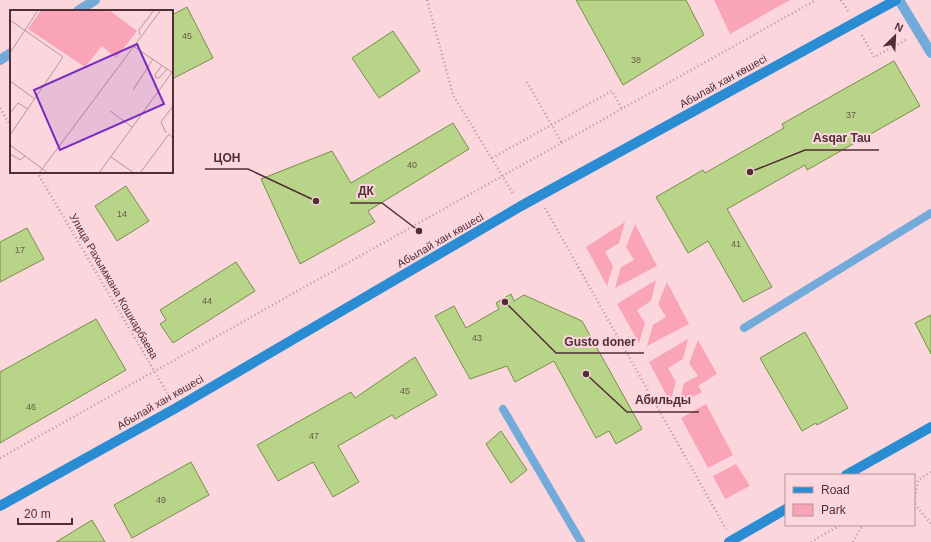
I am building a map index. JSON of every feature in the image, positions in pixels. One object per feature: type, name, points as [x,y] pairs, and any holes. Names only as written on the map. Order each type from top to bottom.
[{"type":"street","points":[[80,10],[95,0]]},
{"type":"street","name":"Абылай хан көшесі","points":[[0,506],[176,408],[521,206],[896,0]]},
{"type":"street","points":[[899,0],[931,53]]},
{"type":"street","points":[[0,60],[10,54]]},
{"type":"street","points":[[848,474],[931,427]]},
{"type":"street","points":[[731,541],[785,511]]},
{"type":"lane","points":[[744,328],[931,213]]},
{"type":"lane","points":[[503,409],[581,542]]},
{"type":"path","points":[[427,0],[453,94],[521,206]]},
{"type":"path","points":[[0,458],[816,0]]},
{"type":"path","points":[[874,57],[919,34]]},
{"type":"path","points":[[528,82],[562,143]]},
{"type":"path","points":[[492,158],[612,91],[622,109]]},
{"type":"path","points":[[0,108],[10,125]]},
{"type":"path","name":"Улица Рахымжана Кошкарбаева","points":[[38,173],[176,408]]},
{"type":"path","points":[[539,196],[731,541]]},
{"type":"path","points":[[915,482],[931,472]]},
{"type":"path","points":[[915,497],[918,480]]},
{"type":"path","points":[[915,504],[931,524]]},
{"type":"path","points":[[811,542],[838,526]]},
{"type":"path","points":[[853,542],[863,526]]},
{"type":"green space","points":[[714,0],[790,0],[730,34]]},
{"type":"green space","points":[[625,222],[619,243],[605,252],[613,266],[607,286],[586,247]]},
{"type":"green space","points":[[635,224],[657,266],[615,288],[621,267],[634,260],[626,247]]},
{"type":"green space","points":[[656,280],[651,301],[637,310],[645,323],[639,343],[617,304]]},
{"type":"green space","points":[[667,282],[689,324],[647,346],[653,325],[666,317],[658,304]]},
{"type":"green space","points":[[688,339],[683,359],[668,368],[676,382],[670,402],[649,362]]},
{"type":"green space","points":[[698,340],[717,374],[698,386],[702,392],[679,404],[684,383],[698,376],[689,363]]},
{"type":"green space","points":[[706,404],[733,455],[708,468],[681,418]]},
{"type":"green space","points":[[736,464],[750,486],[725,499],[713,476]]},
{"type":"building","points":[[576,0],[686,0],[704,35],[623,85]]},
{"type":"building","points":[[187,7],[213,58],[173,78],[173,14]]},
{"type":"building","points":[[393,31],[420,71],[379,98],[352,58]]},
{"type":"building","points":[[894,61],[920,106],[807,170],[805,165],[727,209],[772,287],[743,302],[708,241],[688,253],[656,197],[703,170],[705,173],[784,128],[782,124]]},
{"type":"building","points":[[453,123],[469,149],[368,211],[375,222],[300,264],[261,179],[332,151],[351,183]]},
{"type":"building","points":[[126,186],[149,221],[117,241],[95,206]]},
{"type":"building","points":[[27,228],[44,259],[0,282],[0,242]]},
{"type":"building","points":[[236,262],[255,291],[173,343],[160,324],[166,320],[160,310]]},
{"type":"building","points":[[511,294],[514,301],[524,295],[582,321],[642,429],[616,444],[609,431],[596,438],[554,361],[515,382],[507,366],[470,379],[435,316],[454,306],[466,328],[499,309],[496,303]]},
{"type":"building","points":[[931,315],[931,354],[915,323]]},
{"type":"building","points":[[96,319],[126,370],[0,443],[0,372]]},
{"type":"building","points":[[805,332],[848,408],[817,425],[816,423],[802,431],[760,358]]},
{"type":"building","points":[[415,357],[437,395],[395,419],[392,415],[338,446],[359,482],[333,497],[313,462],[278,481],[257,445],[351,392],[355,398]]},
{"type":"building","points":[[501,431],[527,470],[511,483],[486,444]]},
{"type":"building","points":[[191,462],[209,495],[132,538],[114,505]]},
{"type":"building","points":[[92,520],[105,542],[56,542]]},
{"type":"place","name":"Asqar Tau","points":[[750,172]]},
{"type":"place","name":"ЦОН","points":[[316,201]]},
{"type":"place","name":"ДК","points":[[419,231]]},
{"type":"place","name":"Gusto doner","points":[[505,302]]},
{"type":"place","name":"Абильды","points":[[586,374]]}]
